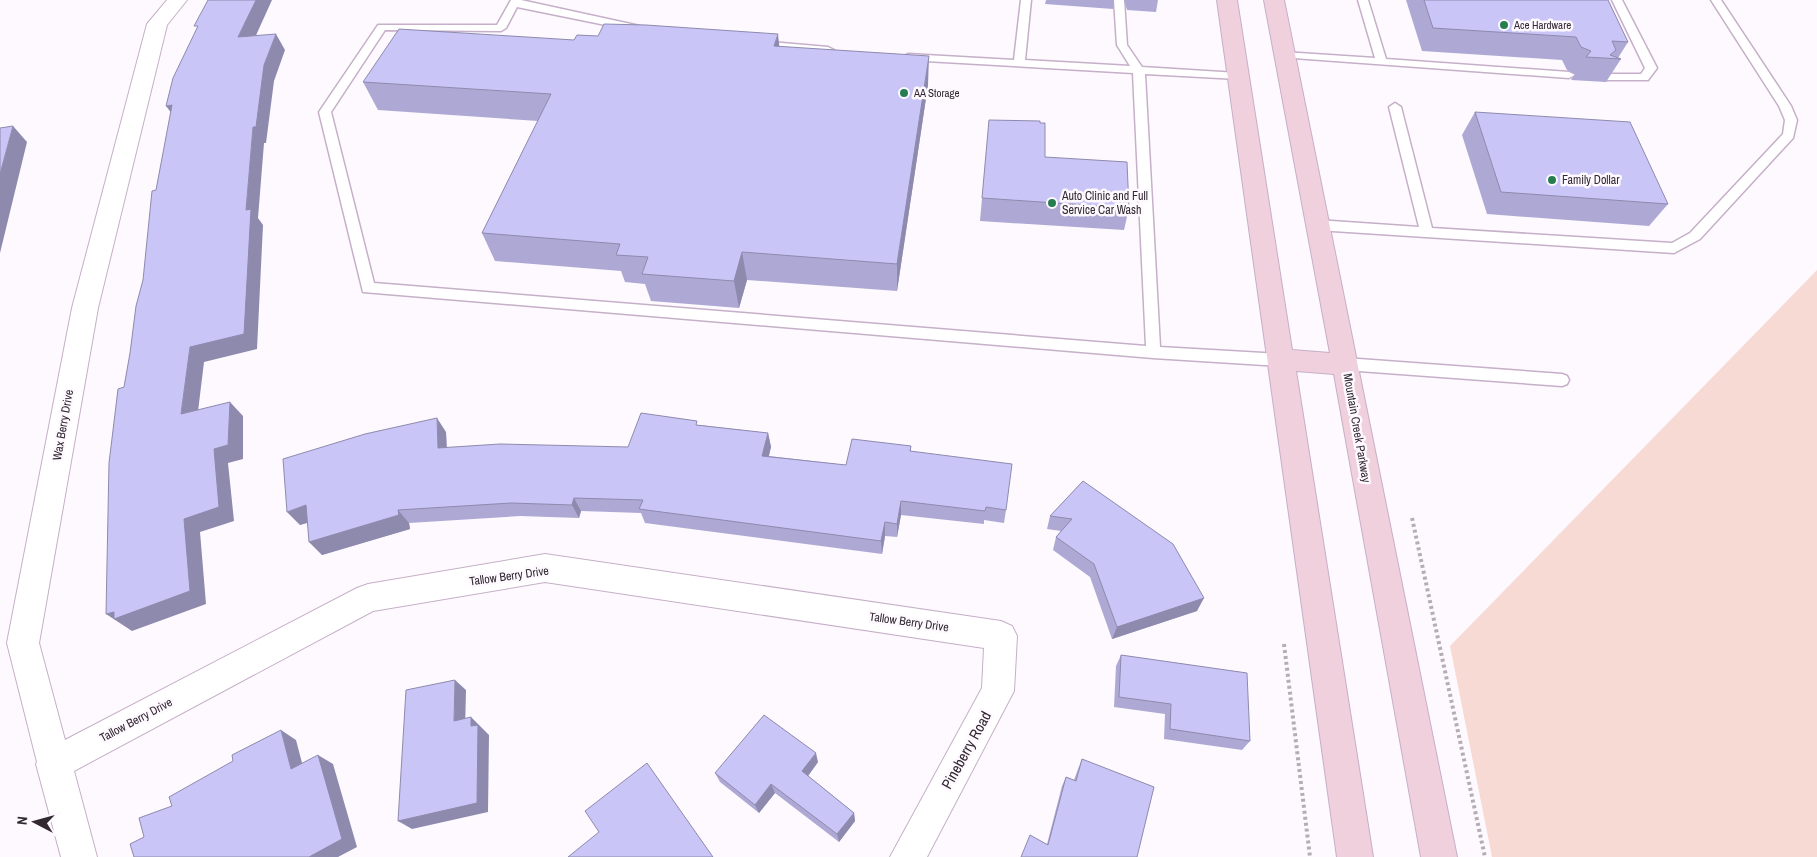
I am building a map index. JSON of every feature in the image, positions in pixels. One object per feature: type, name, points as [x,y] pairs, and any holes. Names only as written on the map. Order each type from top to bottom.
[{"type":"main road","points":[[1227,0],[1356,857]]},
{"type":"main road","name":"Mountain Creek Parkway","points":[[1274,0],[1439,857]]},
{"type":"main road","points":[[1281,360],[1345,364]]},
{"type":"street","name":"Wax Berry Drive","points":[[79,857],[53,764],[23,643],[85,308],[156,24],[177,0]]},
{"type":"street","name":"Tallow Berry Drive","points":[[53,764],[368,598],[545,568],[1001,636]]},
{"type":"street","name":"Pineberry Road","points":[[908,857],[998,691],[1001,636]]},
{"type":"lane","points":[[1020,64],[1026,0]]},
{"type":"lane","points":[[1119,0],[1122,45],[1139,70],[1153,352]]},
{"type":"lane","points":[[1363,0],[1381,61]]},
{"type":"lane","points":[[1603,77],[1644,78],[1651,68],[1617,0]]},
{"type":"lane","points":[[1317,225],[1674,248],[1695,236],[1790,135],[1791,120],[1785,106],[1716,0]]},
{"type":"lane","points":[[655,32],[515,1],[501,28],[382,27],[325,112],[368,288],[1153,352],[1281,360]]},
{"type":"lane","points":[[747,43],[840,51]]},
{"type":"lane","points":[[1284,55],[1569,75]]},
{"type":"lane","points":[[897,56],[1238,76]]},
{"type":"lane","points":[[1395,107],[1427,232]]},
{"type":"lane","points":[[1345,364],[1562,380]]},
{"type":"shaded area","points":[[1817,270],[1817,857],[1492,857],[1450,646]]},
{"type":"building","points":[[208,0],[256,0],[238,37],[276,34],[264,65],[256,127],[253,127],[246,210],[251,209],[244,334],[190,347],[181,414],[230,402],[228,445],[214,449],[219,507],[184,519],[190,591],[114,619],[114,612],[106,614],[109,463],[118,389],[124,387],[136,306],[143,280],[152,191],[156,190],[172,105],[166,106],[173,78],[198,26],[194,26]]},
{"type":"building","points":[[1424,0],[1608,0],[1628,42],[1612,41],[1616,50],[1610,55],[1621,59],[1586,57],[1591,51],[1581,47],[1576,37],[1433,28]]},
{"type":"building","points":[[604,24],[778,34],[774,46],[929,56],[897,264],[742,252],[734,281],[642,274],[648,257],[616,255],[620,244],[482,233],[551,94],[363,82],[399,29],[574,40],[577,35],[598,36]]},
{"type":"building","points":[[1475,112],[1630,122],[1668,204],[1501,192]]},
{"type":"building","points":[[989,120],[1040,121],[1040,123],[1045,123],[1045,157],[1127,162],[1129,208],[982,198]]},
{"type":"building","points":[[13,126],[0,174],[0,128]]},
{"type":"building","points":[[641,413],[697,421],[696,425],[768,433],[762,456],[846,465],[852,439],[911,446],[910,451],[1012,464],[1006,510],[986,507],[985,511],[901,501],[897,524],[885,522],[881,541],[639,509],[643,500],[574,498],[572,505],[511,503],[398,510],[399,515],[309,542],[306,505],[287,512],[283,459],[365,434],[437,418],[438,448],[500,444],[628,447]]},
{"type":"building","points":[[1083,481],[1173,544],[1204,598],[1117,627],[1094,564],[1056,537],[1072,519],[1050,516]]},
{"type":"building","points":[[1121,655],[1247,673],[1250,741],[1170,729],[1171,704],[1119,697]]},
{"type":"building","points":[[455,680],[454,721],[471,717],[471,726],[478,725],[477,803],[398,821],[406,690]]},
{"type":"building","points":[[764,715],[816,753],[802,771],[854,813],[837,834],[771,784],[755,805],[715,773]]},
{"type":"building","points":[[281,730],[291,769],[318,755],[342,839],[309,857],[134,857],[130,844],[144,837],[139,818],[172,806],[169,797],[233,761],[232,755]]},
{"type":"building","points":[[1082,759],[1154,787],[1137,857],[1021,857],[1030,835],[1048,845],[1066,777],[1076,781]]},
{"type":"building","points":[[647,763],[713,857],[568,857],[599,832],[585,811]]},
{"type":"place","name":"Ace Hardware","points":[[1504,25]]},
{"type":"place","name":"AA Storage","points":[[904,93]]},
{"type":"place","name":"Family Dollar","points":[[1552,180]]},
{"type":"place","name":"Auto Clinic and Full Service Car Wash","points":[[1052,203]]}]
